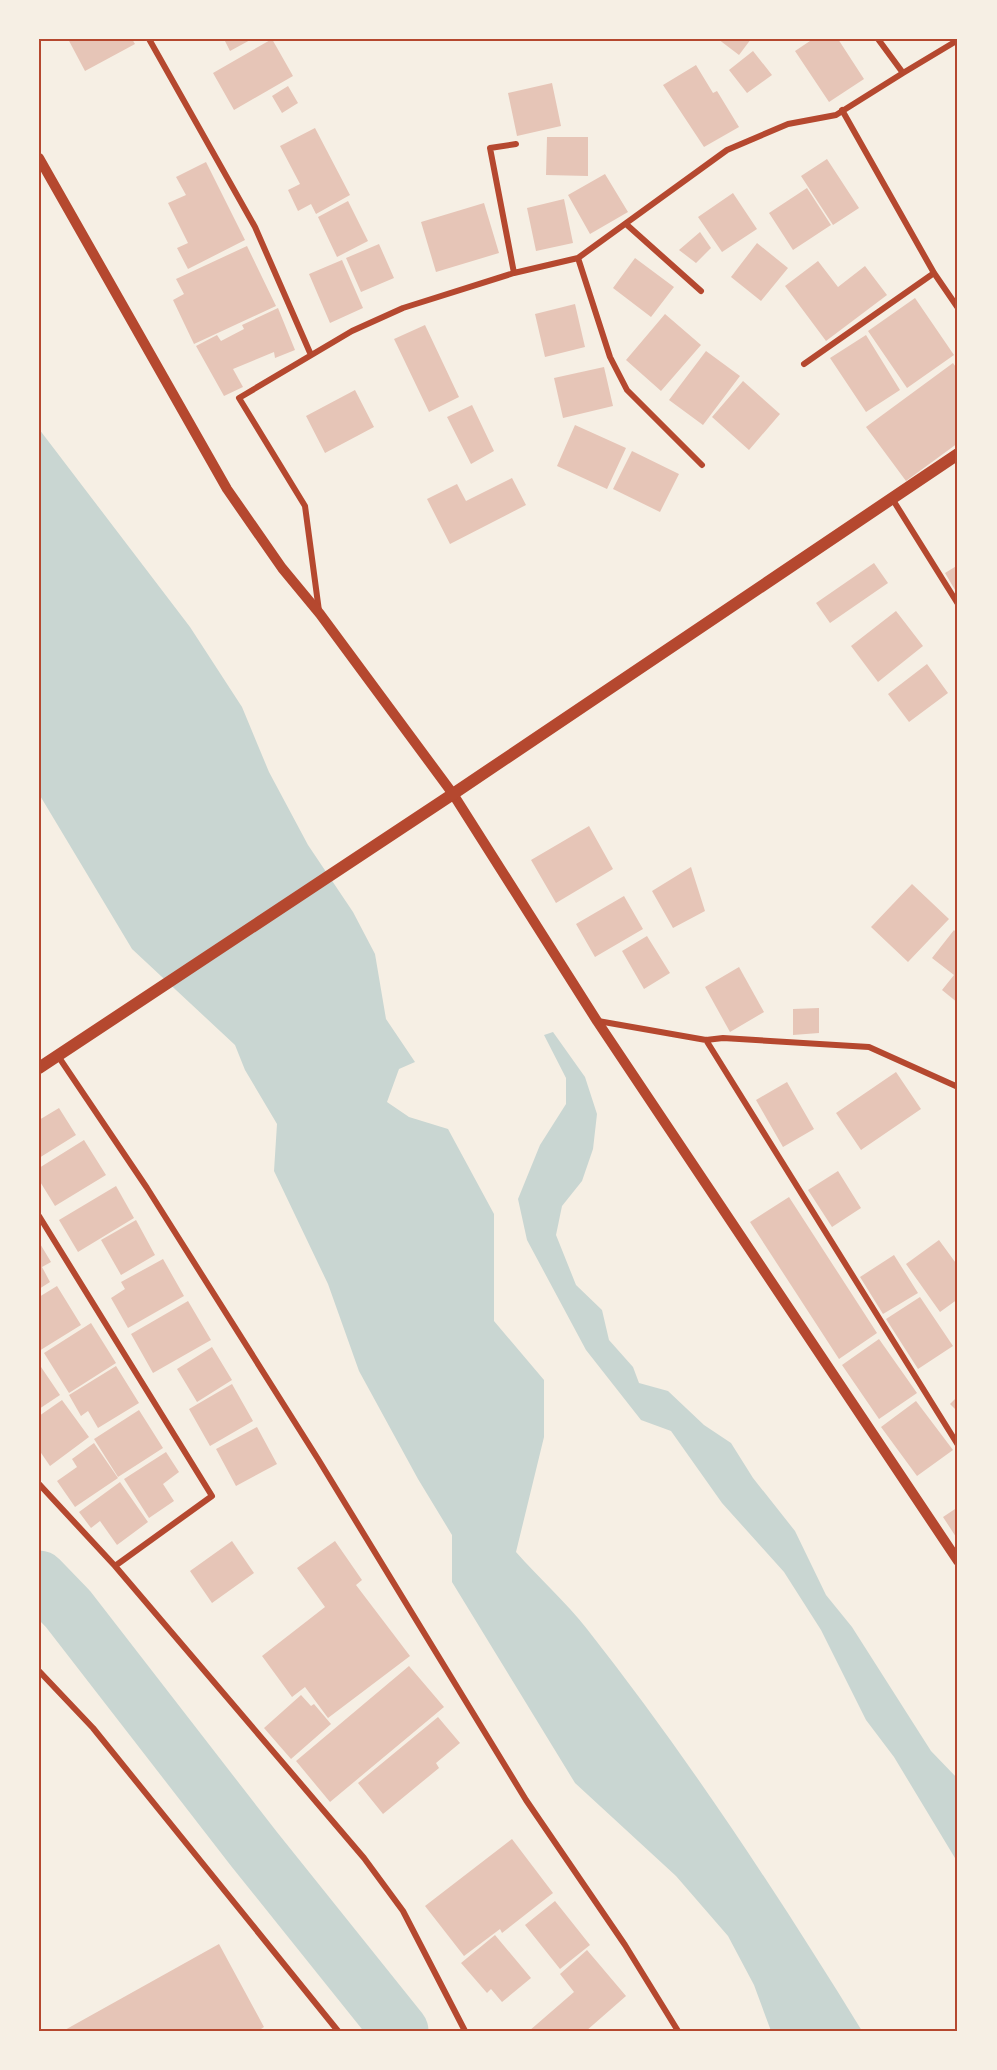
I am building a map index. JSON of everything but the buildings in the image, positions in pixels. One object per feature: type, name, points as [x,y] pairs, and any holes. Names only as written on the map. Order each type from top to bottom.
[{"type":"main road","points":[[39,1068],[453,794],[893,500],[958,454]]},
{"type":"street","points":[[149,39],[255,227],[311,356]]},
{"type":"street","points":[[878,39],[903,73]]},
{"type":"street","points":[[320,614],[305,506],[239,398],[352,332],[403,308],[514,273],[578,258],[727,150],[788,124],[836,115],[958,40]]},
{"type":"street","points":[[842,110],[934,273],[958,308]]},
{"type":"street","points":[[514,273],[490,148],[516,144]]},
{"type":"street","points":[[39,158],[227,489],[282,568],[320,614],[453,794],[597,1021],[958,1561]]},
{"type":"street","points":[[626,224],[701,291]]},
{"type":"street","points":[[578,258],[610,357],[627,390],[702,465]]},
{"type":"street","points":[[804,364],[934,273]]},
{"type":"street","points":[[893,500],[958,604]]},
{"type":"street","points":[[597,1021],[706,1040],[723,1038],[869,1047],[958,1087]]},
{"type":"street","points":[[706,1040],[958,1445]]},
{"type":"street","points":[[58,1055],[147,1188],[318,1459],[526,1800],[625,1944],[678,2031]]},
{"type":"street","points":[[39,1216],[212,1496],[115,1566]]},
{"type":"street","points":[[39,1484],[115,1566],[364,1858],[403,1911],[465,2031]]},
{"type":"street","points":[[39,1671],[93,1728],[338,2031]]},
{"type":"shaded area","points":[[39,429],[190,627],[242,707],[269,772],[308,845],[353,912],[375,954],[386,1019],[415,1062],[399,1069],[387,1102],[409,1117],[448,1129],[494,1214],[494,1321],[544,1380],[544,1437],[516,1552],[579,1619],[660,1726],[764,1877],[862,2031],[771,2031],[754,1985],[728,1936],[676,1876],[575,1783],[452,1582],[452,1535],[418,1479],[359,1371],[328,1284],[274,1171],[277,1124],[245,1070],[235,1045],[132,949],[39,794]]},
{"type":"shaded area","points":[[553,1032],[585,1077],[597,1114],[593,1149],[582,1181],[562,1206],[556,1235],[576,1285],[602,1310],[609,1340],[633,1367],[639,1383],[668,1391],[704,1425],[731,1443],[753,1478],[795,1531],[826,1595],[852,1627],[931,1751],[958,1779],[958,1863],[894,1757],[866,1720],[821,1630],[784,1572],[722,1503],[671,1431],[641,1420],[586,1350],[527,1240],[518,1199],[540,1145],[566,1104],[566,1078],[544,1035]]},
{"type":"waterway","points":[[39,1579],[68,1609],[254,1849],[400,2031]]}]
